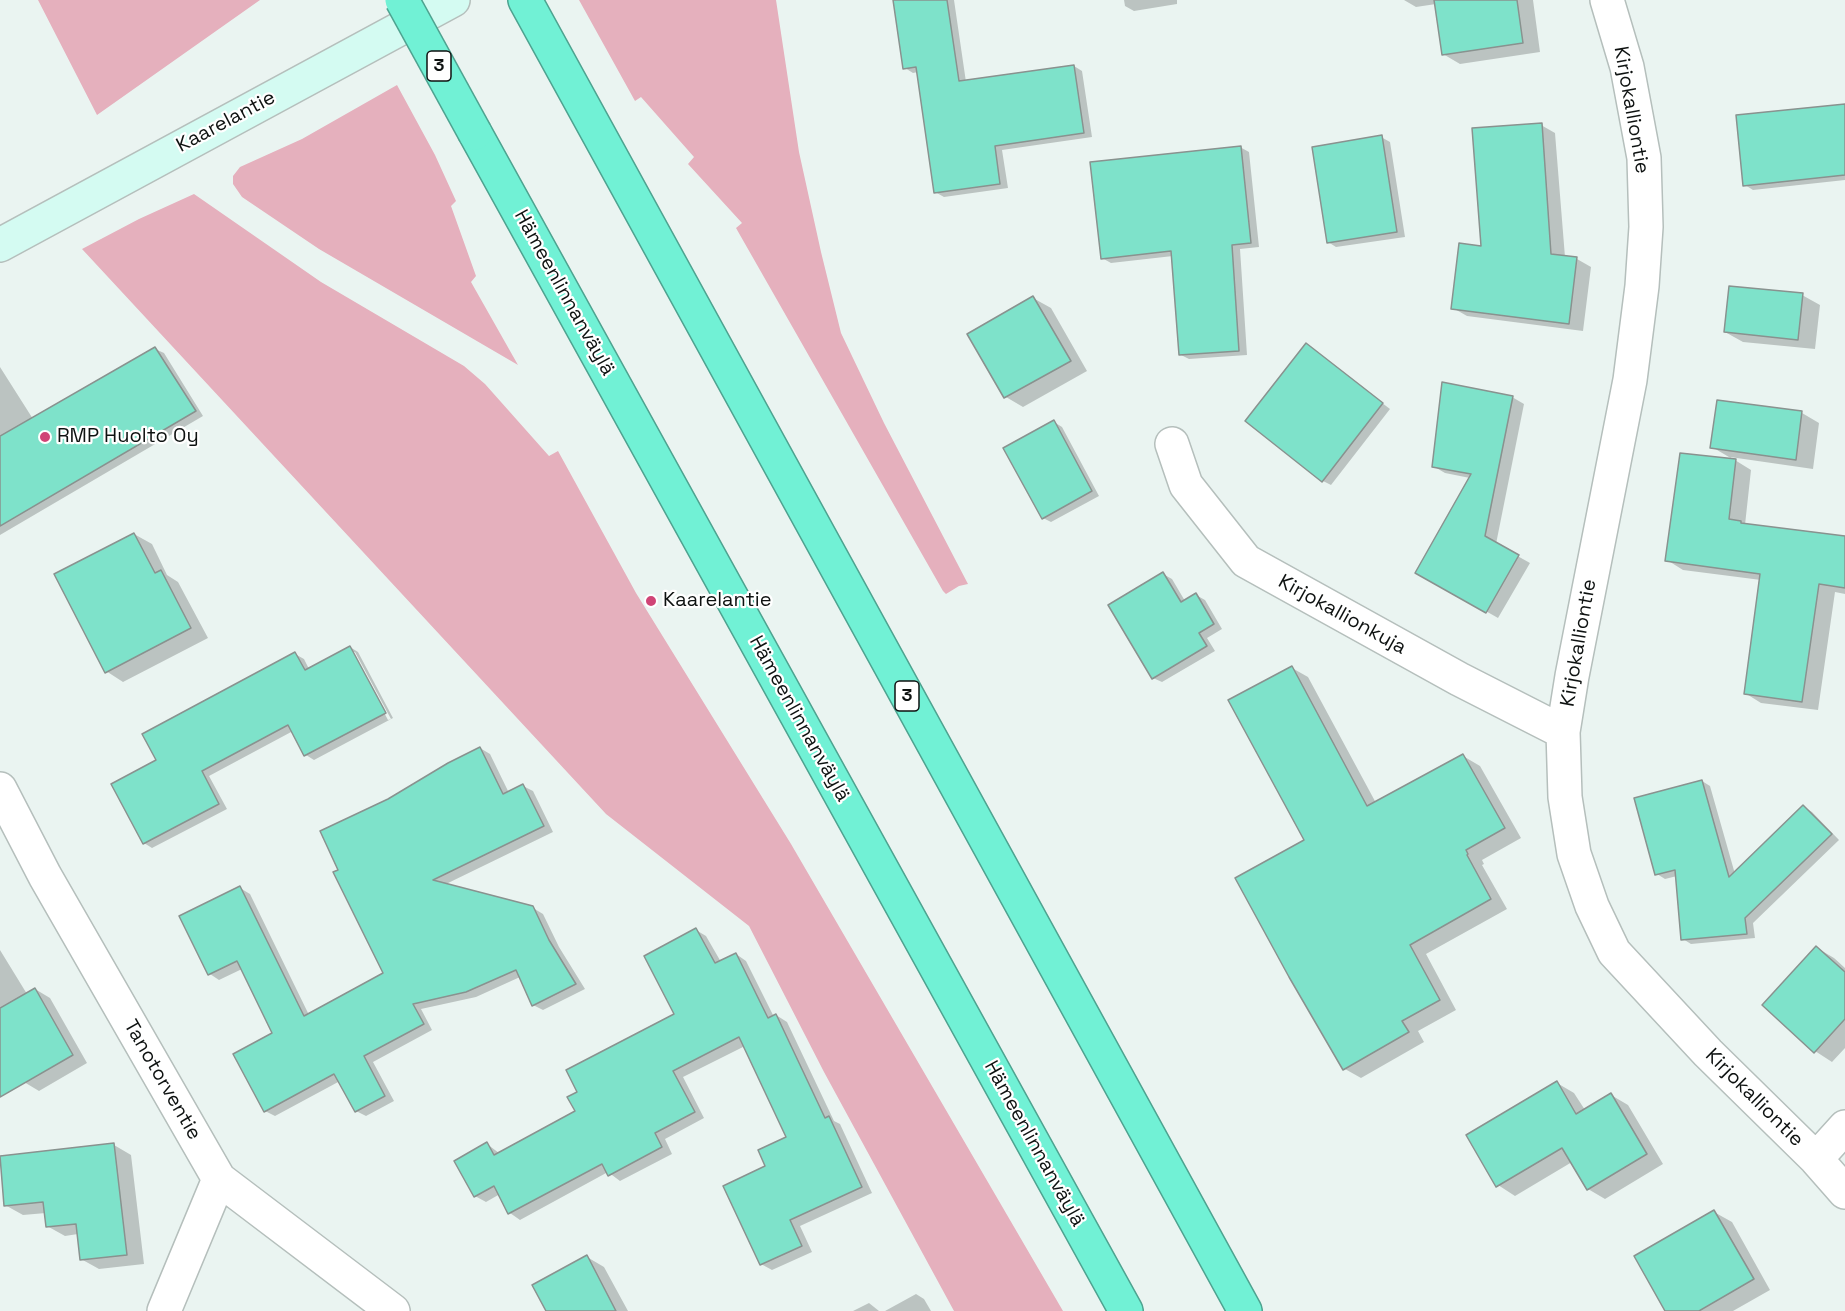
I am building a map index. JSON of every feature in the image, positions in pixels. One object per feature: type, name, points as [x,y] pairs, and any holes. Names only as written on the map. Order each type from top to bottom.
[{"type":"highway","name":"Hämeenlinnanväylä","points":[[402,0],[1126,1311]]},
{"type":"highway","name":"3","points":[[525,0],[1245,1311]]},
{"type":"main road","name":"Kaarelantie","points":[[0,245],[453,0]]},
{"type":"street","name":"Kirjokalliontie","points":[[1607,0],[1627,67],[1644,158],[1646,227],[1642,286],[1630,380],[1563,732],[1564,797],[1574,854],[1592,906],[1614,952],[1708,1053],[1816,1159],[1845,1192]]},
{"type":"street","name":"Kirjokallionkuja","points":[[1172,444],[1186,484],[1246,561],[1459,679],[1563,732]]},
{"type":"street","name":"Tanotorventie","points":[[0,789],[45,876],[219,1179],[393,1311]]},
{"type":"street","points":[[1816,1159],[1845,1127]]},
{"type":"street","points":[[164,1311],[219,1179]]},
{"type":"shaded area","points":[[38,0],[260,0],[97,115]]},
{"type":"shaded area","points":[[579,0],[776,0],[799,152],[841,333],[884,423],[968,584],[959,586],[946,594],[943,591],[736,228],[742,223],[688,164],[694,157],[641,97],[635,101]]},
{"type":"shaded area","points":[[397,85],[435,155],[456,201],[451,206],[476,276],[471,282],[518,365],[319,249],[242,197],[233,184],[233,176],[240,167],[302,139]]},
{"type":"shaded area","points":[[194,194],[321,282],[464,366],[485,384],[549,456],[558,451],[636,593],[791,844],[1063,1311],[954,1311],[824,1072],[749,926],[606,814],[82,249],[139,219]]},
{"type":"building","points":[[893,0],[947,0],[959,81],[1074,65],[1084,133],[995,146],[1000,184],[934,193],[916,67],[903,69]]},
{"type":"building","points":[[1434,0],[1517,0],[1523,43],[1442,55]]},
{"type":"building","points":[[1845,104],[1845,175],[1743,186],[1736,115]]},
{"type":"building","points":[[1542,123],[1551,254],[1577,257],[1569,324],[1451,309],[1459,243],[1481,246],[1472,128]]},
{"type":"building","points":[[1382,135],[1397,232],[1327,243],[1312,147]]},
{"type":"building","points":[[1241,146],[1251,243],[1232,245],[1239,351],[1179,355],[1171,251],[1101,259],[1090,162]]},
{"type":"building","points":[[1729,286],[1803,293],[1798,340],[1724,332]]},
{"type":"building","points":[[1033,296],[1071,361],[1004,398],[967,334]]},
{"type":"building","points":[[1306,343],[1383,403],[1322,482],[1245,421]]},
{"type":"building","points":[[155,347],[196,411],[0,526],[0,436]]},
{"type":"building","points":[[1442,382],[1513,396],[1485,536],[1519,555],[1486,613],[1415,573],[1471,474],[1432,467]]},
{"type":"building","points":[[1717,400],[1802,411],[1796,460],[1710,448]]},
{"type":"building","points":[[1054,420],[1092,491],[1042,519],[1003,448]]},
{"type":"building","points":[[1680,453],[1736,459],[1729,519],[1741,521],[1741,523],[1845,536],[1845,588],[1819,584],[1802,702],[1744,694],[1760,574],[1665,561]]},
{"type":"building","points":[[134,533],[155,573],[161,570],[191,628],[105,673],[54,574]]},
{"type":"building","points":[[1163,572],[1181,602],[1196,593],[1214,624],[1199,633],[1207,646],[1152,679],[1108,605]]},
{"type":"building","points":[[350,646],[386,713],[304,756],[288,725],[202,771],[219,804],[143,844],[111,784],[156,760],[142,734],[295,652],[305,670]]},
{"type":"building","points":[[1292,666],[1367,806],[1463,754],[1505,828],[1466,850],[1491,899],[1410,945],[1440,1000],[1402,1021],[1409,1032],[1343,1070],[1235,878],[1304,840],[1228,700]]},
{"type":"building","points":[[480,747],[503,794],[523,784],[544,826],[433,880],[533,906],[549,940],[576,984],[532,1006],[516,970],[466,992],[413,1004],[424,1024],[364,1056],[385,1096],[355,1112],[334,1074],[264,1112],[233,1054],[272,1033],[237,961],[208,975],[179,916],[240,886],[304,1016],[383,973],[333,872],[338,870],[320,831],[388,799],[448,763]]},
{"type":"building","points":[[1702,780],[1729,877],[1803,805],[1832,834],[1745,918],[1747,934],[1681,940],[1675,870],[1655,875],[1634,798]]},
{"type":"building","points":[[696,928],[715,963],[736,953],[768,1018],[776,1014],[825,1118],[829,1116],[862,1187],[790,1220],[802,1246],[760,1265],[723,1186],[765,1166],[758,1150],[786,1137],[739,1037],[673,1071],[695,1112],[655,1133],[662,1147],[608,1176],[602,1164],[508,1214],[494,1186],[474,1197],[454,1161],[487,1142],[494,1155],[575,1111],[567,1097],[577,1092],[566,1070],[674,1014],[644,956]]},
{"type":"building","points":[[1816,946],[1845,972],[1845,1019],[1814,1053],[1762,1005]]},
{"type":"building","points":[[35,988],[73,1055],[0,1097],[0,1008]]},
{"type":"building","points":[[1557,1081],[1576,1114],[1611,1093],[1647,1154],[1587,1190],[1562,1148],[1496,1187],[1466,1135]]},
{"type":"building","points":[[114,1143],[127,1255],[80,1260],[76,1224],[46,1227],[43,1202],[4,1206],[0,1156]]},
{"type":"building","points":[[1714,1210],[1754,1279],[1699,1311],[1665,1311],[1634,1256]]},
{"type":"building","points":[[587,1255],[616,1311],[546,1311],[532,1285]]},
{"type":"place","name":"RMP Huolto Oy","points":[[45,437]]},
{"type":"place","name":"Kaarelantie","points":[[651,601]]}]
